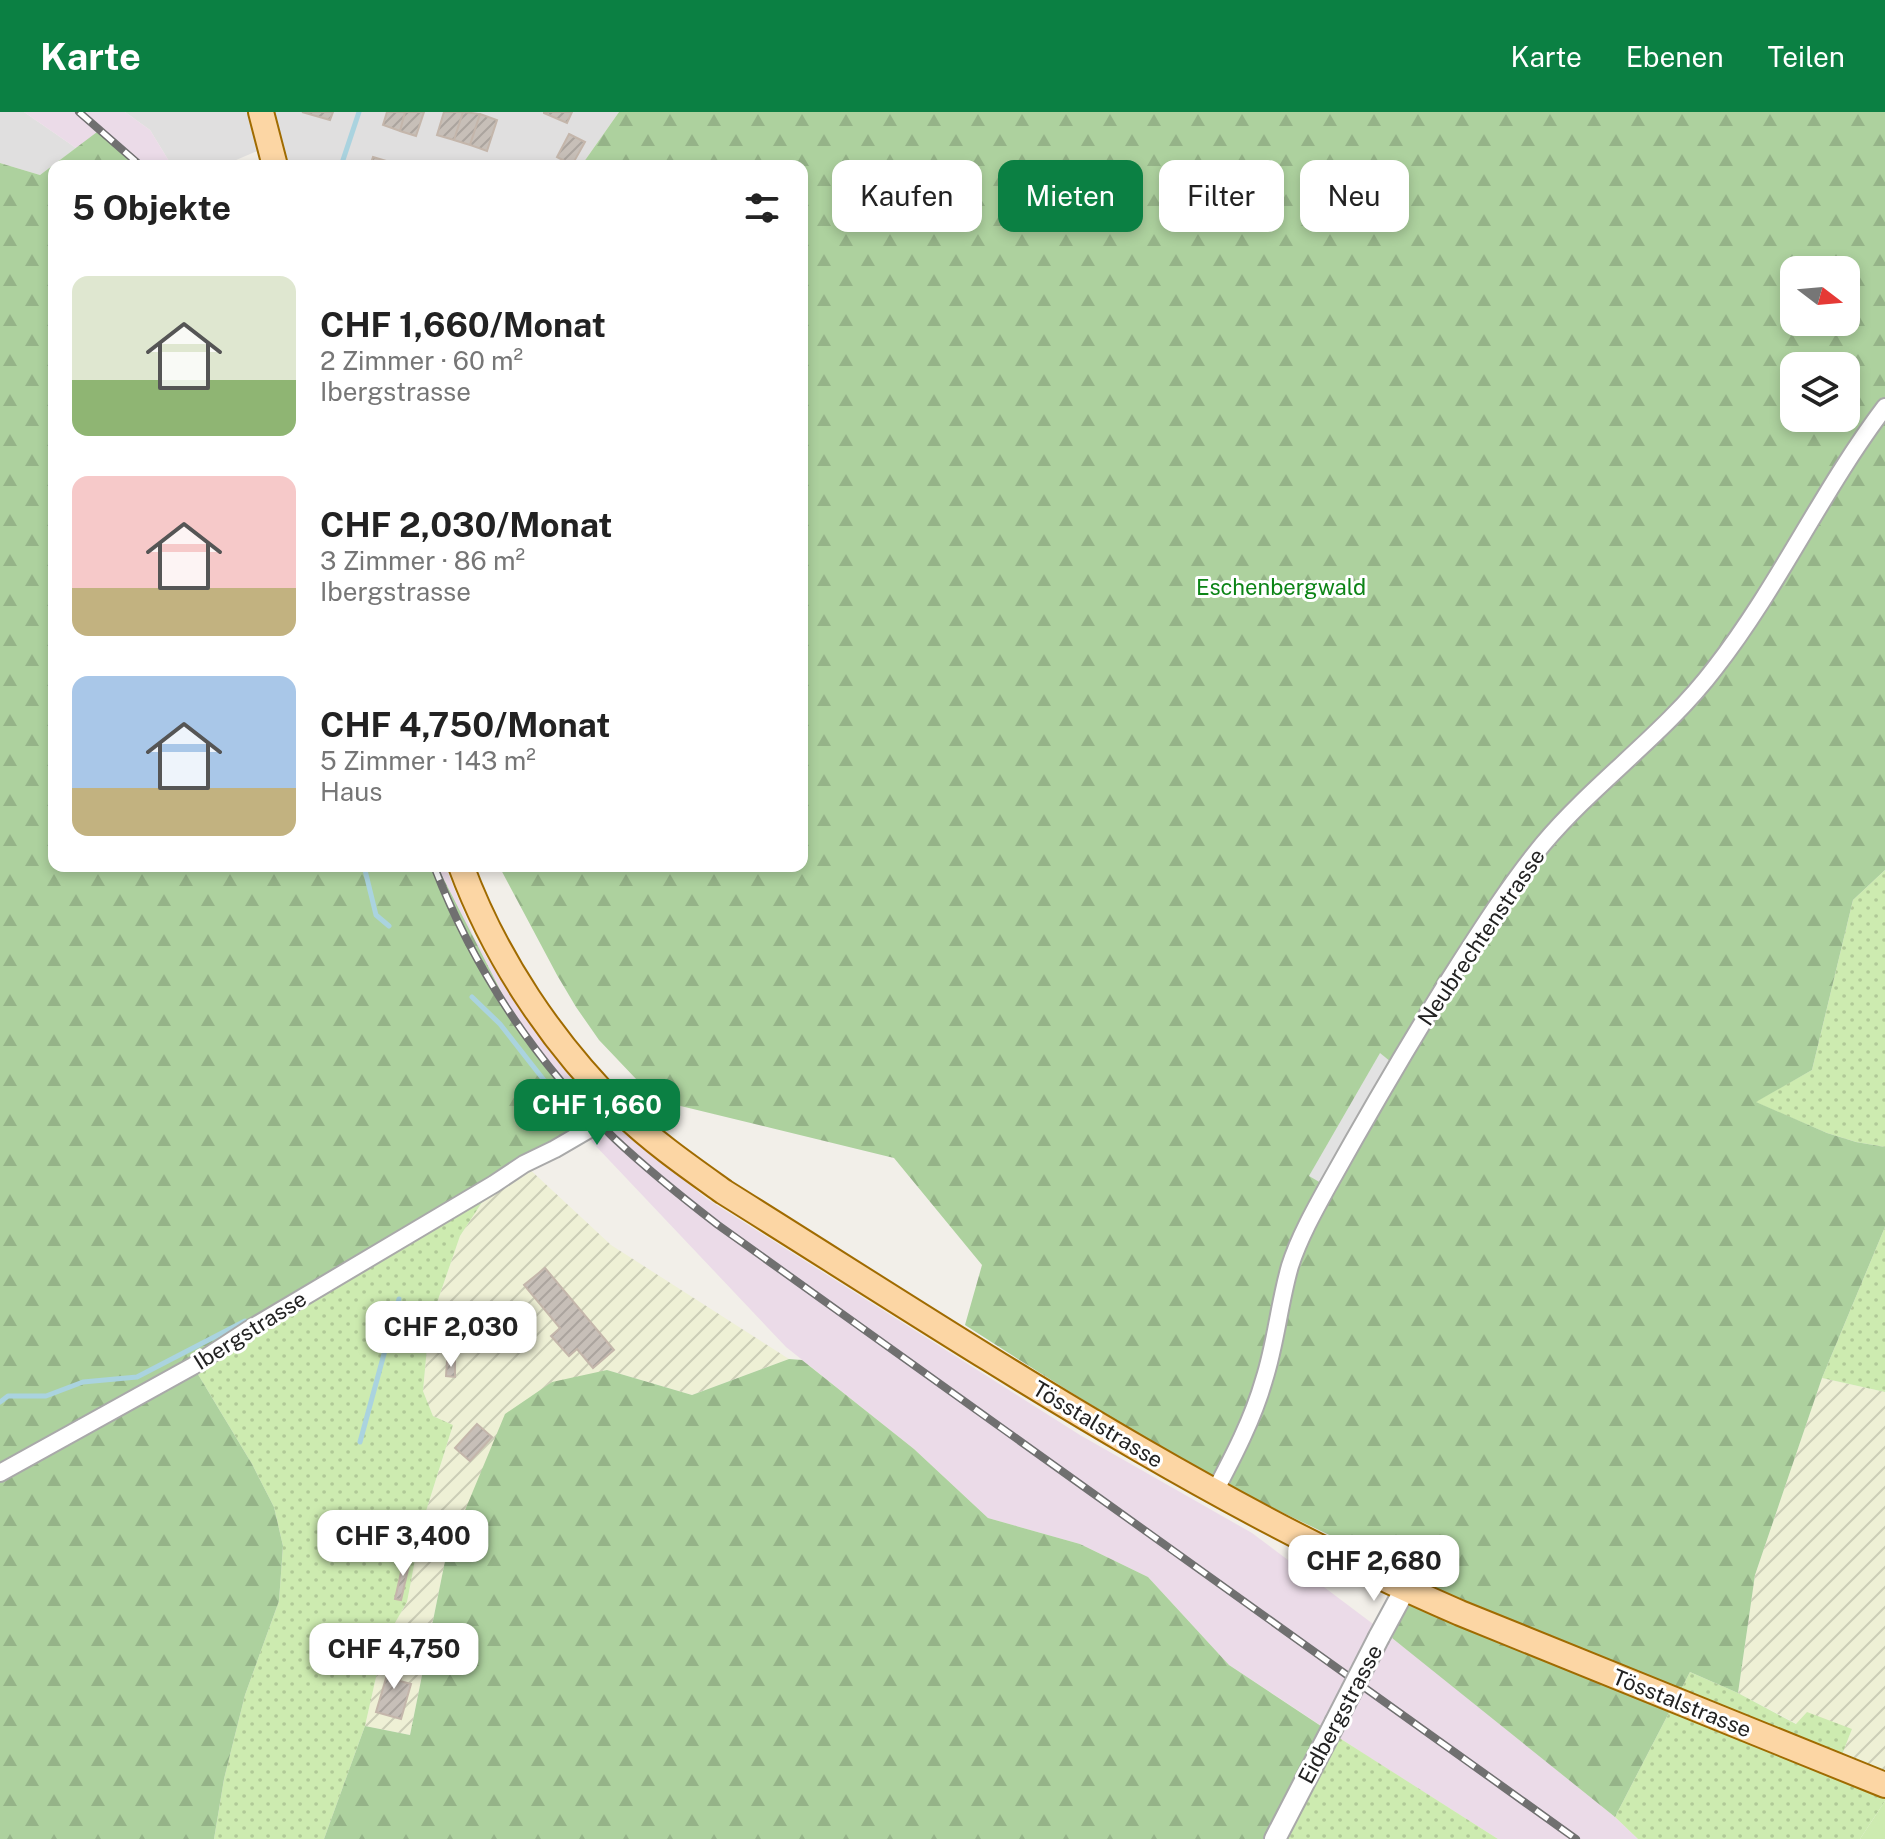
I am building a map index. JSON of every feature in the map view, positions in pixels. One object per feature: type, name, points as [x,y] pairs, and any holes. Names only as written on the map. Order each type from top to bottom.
[{"type":"main road","points":[[261,112],[273,160]]},
{"type":"main road","name":"Tösstalstrasse","points":[[464,872],[499,949],[536,1010],[582,1069],[623,1112],[672,1154],[724,1192],[1082,1417],[1214,1493],[1405,1589],[1460,1613],[1885,1785]]},
{"type":"street","name":"Neubrechtenstrasse","points":[[1214,1493],[1250,1421],[1261,1390],[1296,1250],[1396,1066],[1482,928],[1533,857],[1576,807],[1687,702],[1717,666],[1885,407]]},
{"type":"street","name":"Ibergstrasse","points":[[0,1473],[193,1366],[524,1164],[623,1112]]},
{"type":"street","name":"Eidbergstrasse","points":[[1275,1839],[1405,1589]]},
{"type":"shaded area","points":[[0,112],[24,112],[76,148],[60,160],[48,160],[48,169],[40,175],[0,163]]},
{"type":"shaded area","points":[[24,112],[125,112],[150,130],[168,160],[105,160],[76,148]]},
{"type":"shaded area","points":[[125,112],[619,112],[585,160],[273,160],[269,146],[236,160],[168,160],[150,130]]},
{"type":"shaded area","points":[[422,872],[447,872],[474,937],[523,1015],[565,1071],[619,1128],[707,1199],[1080,1435],[1252,1533],[1413,1654],[1638,1839],[1498,1839],[1229,1665],[1148,1577],[1080,1544],[988,1518],[914,1449],[786,1347],[592,1142],[506,1024]]},
{"type":"shaded area","points":[[1380,1053],[1396,1066],[1328,1187],[1309,1176]]},
{"type":"green space","name":"Eschenbergwald","points":[[619,112],[1885,112],[1885,870],[1853,900],[1812,1070],[1756,1102],[1827,1133],[1885,1147],[1885,1227],[1822,1378],[1755,1575],[1738,1693],[1690,1672],[1615,1817],[1392,1638],[1420,1577],[1222,1481],[1124,1425],[965,1325],[982,1265],[894,1158],[656,1100],[599,1040],[576,1007],[502,872],[808,872],[808,160],[585,160]]},
{"type":"green space","points":[[101,129],[135,160],[60,160]]},
{"type":"green space","points":[[0,163],[40,175],[48,169],[48,872],[440,872],[515,1019],[558,1077],[599,1122],[193,1366],[274,1507],[283,1546],[279,1601],[245,1695],[224,1779],[214,1839],[0,1839]]},
{"type":"green space","points":[[1885,870],[1885,1147],[1827,1133],[1755,1102],[1812,1070],[1853,900]]},
{"type":"green space","points":[[524,1164],[611,1245],[789,1359],[692,1395],[607,1370],[446,1556],[410,1735],[365,1726],[384,1642],[407,1602],[422,1524],[453,1425],[433,1416],[423,1391],[429,1326],[460,1236],[494,1184]]},
{"type":"green space","points":[[494,1184],[460,1236],[429,1326],[423,1391],[433,1416],[453,1425],[422,1524],[407,1602],[384,1642],[365,1726],[324,1839],[214,1839],[224,1779],[245,1695],[279,1601],[283,1546],[274,1507],[193,1366]]},
{"type":"green space","points":[[1885,1227],[1885,1392],[1822,1378]]},
{"type":"green space","points":[[789,1359],[802,1360],[914,1449],[988,1518],[1080,1544],[1148,1577],[1229,1665],[1330,1732],[1275,1839],[324,1839],[365,1726],[410,1735],[446,1556],[505,1414],[552,1382],[607,1370],[692,1395]]},
{"type":"green space","points":[[1822,1378],[1885,1392],[1885,1785],[1838,1765],[1852,1729],[1797,1724],[1738,1693],[1755,1575]]},
{"type":"green space","points":[[1690,1672],[1796,1724],[1807,1712],[1852,1729],[1838,1765],[1885,1785],[1885,1801],[1860,1839],[1638,1839],[1615,1817]]},
{"type":"green space","points":[[1330,1732],[1498,1839],[1275,1839]]},
{"type":"green space","points":[[1885,1801],[1885,1839],[1860,1839]]},
{"type":"building","points":[[302,112],[333,112],[330,120]]},
{"type":"building","points":[[387,112],[405,112],[400,131],[383,125]]},
{"type":"building","points":[[405,112],[424,112],[416,136],[400,131]]},
{"type":"building","points":[[444,112],[463,112],[454,140],[437,135]]},
{"type":"building","points":[[463,112],[480,114],[470,145],[454,140]]},
{"type":"building","points":[[544,112],[572,112],[567,123]]},
{"type":"building","points":[[480,114],[497,120],[487,151],[470,145]]},
{"type":"building","points":[[569,134],[585,142],[575,160],[557,157]]},
{"type":"building","points":[[545,1268],[614,1350],[593,1368],[577,1349],[569,1356],[551,1336],[560,1328],[524,1285]]},
{"type":"building","points":[[447,1361],[455,1361],[455,1377],[446,1376]]},
{"type":"building","points":[[477,1424],[492,1437],[470,1461],[455,1448]]},
{"type":"building","points":[[405,1555],[411,1556],[401,1600],[395,1599]]},
{"type":"building","points":[[392,1658],[406,1662],[400,1681],[411,1684],[401,1719],[376,1712]]},
{"type":"waterway","points":[[343,160],[359,112]]},
{"type":"waterway","points":[[365,872],[376,915],[389,926]]},
{"type":"waterway","points":[[472,997],[500,1024],[547,1084],[551,1097],[551,1119]]},
{"type":"waterway","points":[[360,1442],[399,1299]]},
{"type":"waterway","points":[[0,1402],[8,1396],[46,1396],[83,1382],[137,1377],[245,1321]]},
{"type":"railway","points":[[79,112],[134,160]]},
{"type":"railway","points":[[437,872],[468,941],[533,1046],[586,1110],[653,1173],[718,1225],[1576,1839]]}]
